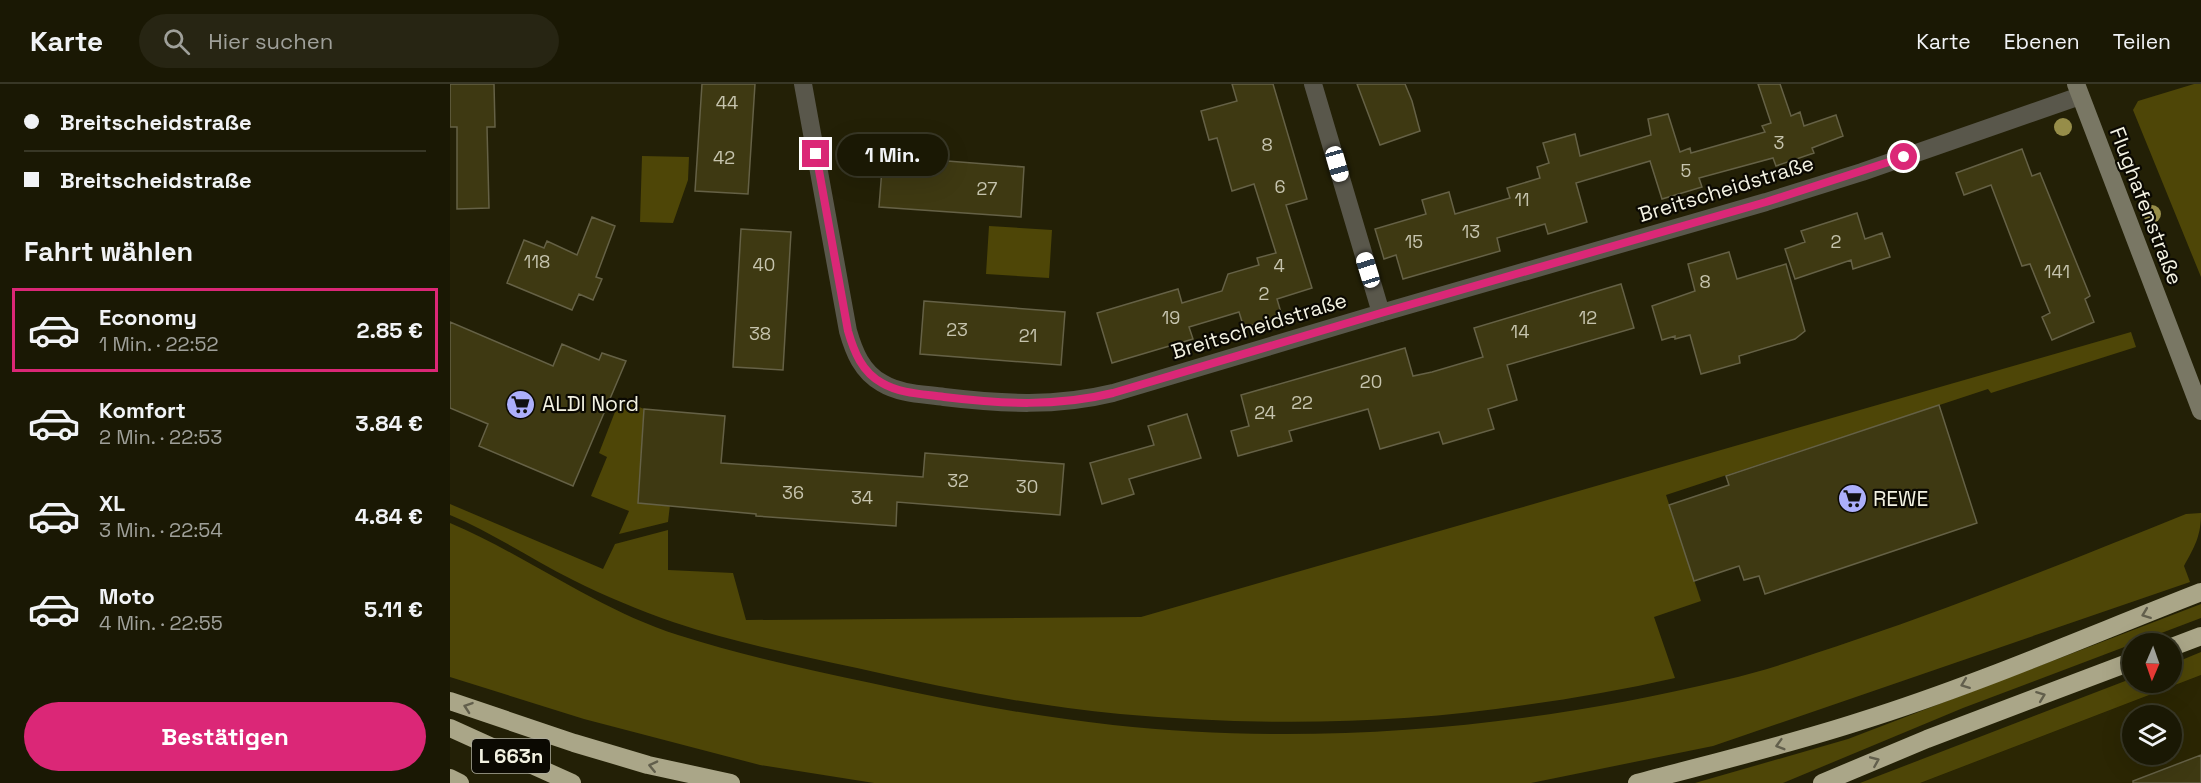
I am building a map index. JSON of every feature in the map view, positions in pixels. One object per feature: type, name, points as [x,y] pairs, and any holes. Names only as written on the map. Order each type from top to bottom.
[{"type":"highway","points":[[1637,783],[1862,721],[1957,687],[2201,592]]},
{"type":"highway","points":[[2182,643],[2201,636]]},
{"type":"highway","points":[[1822,783],[1927,739],[2122,665]]},
{"type":"highway","points":[[450,701],[648,765],[731,783]]},
{"type":"highway","name":"L 663n","points":[[450,728],[572,783]]},
{"type":"highway","name":"L 663n","points":[[450,778],[460,783]]},
{"type":"main road","name":"Flughafenstraße","points":[[2078,90],[2201,411]]},
{"type":"street","name":"Breitscheidstraße","points":[[803,84],[848,331],[860,363],[881,383],[908,393],[994,403],[1034,404],[1083,400],[1766,202],[1873,168],[2078,90]]},
{"type":"street","points":[[1313,84],[1381,313]]},
{"type":"shaded area","points":[[2194,84],[2201,84],[2201,277],[2133,110],[2138,101]]},
{"type":"shaded area","points":[[642,156],[689,157],[688,180],[673,223],[640,222]]},
{"type":"shaded area","points":[[989,226],[1052,230],[1049,278],[986,274]]},
{"type":"shaded area","points":[[2131,332],[2136,347],[1991,393],[1988,389],[1666,495],[1701,601],[1654,617],[1675,678],[1619,690],[1475,712],[1323,722],[1170,718],[1087,711],[955,689],[764,648],[673,622],[585,586],[450,515],[450,504],[603,569],[615,544],[668,530],[668,570],[733,573],[746,620],[1141,617]]},
{"type":"shaded area","points":[[620,399],[644,409],[638,503],[670,505],[668,522],[619,534],[629,511],[591,496],[607,457],[599,453]]},
{"type":"shaded area","points":[[2201,513],[2197,541],[2184,566],[2190,582],[1713,746],[1531,783],[874,783],[760,765],[584,719],[450,677],[450,523],[479,536],[590,597],[648,624],[678,635],[750,655],[931,696],[1052,717],[1113,725],[1267,734],[1421,729],[1498,721],[1650,697],[1725,680],[1758,672],[1897,625],[2022,579],[2186,514]]},
{"type":"shaded area","points":[[2201,604],[2201,618],[2161,633],[2125,633]]},
{"type":"shaded area","points":[[2122,634],[2122,648],[1963,708],[1783,783],[1695,783],[1848,739]]},
{"type":"shaded area","points":[[2201,652],[2201,675],[2182,682],[2182,660]]},
{"type":"shaded area","points":[[2201,675],[2201,783],[1920,783],[2122,705],[2122,765],[2182,765],[2182,705],[2123,705],[2154,693],[2182,693],[2182,682]]},
{"type":"shaded area","points":[[2122,682],[2122,693],[2154,693],[1920,783],[1860,783]]},
{"type":"building","points":[[450,84],[494,84],[495,127],[487,127],[489,208],[457,209],[457,127],[450,127]]},
{"type":"building","points":[[702,84],[755,84],[748,194],[695,191]]},
{"type":"building","points":[[1232,84],[1273,84],[1307,199],[1286,205],[1312,288],[1277,299],[1282,316],[1244,328],[1239,312],[1189,327],[1193,339],[1112,363],[1097,313],[1178,289],[1182,303],[1222,291],[1228,274],[1259,265],[1257,258],[1276,253],[1254,184],[1232,191],[1217,138],[1209,140],[1201,111],[1237,101]]},
{"type":"building","points":[[1357,84],[1405,84],[1420,131],[1380,145]]},
{"type":"building","points":[[1758,84],[1780,84],[1791,116],[1800,112],[1804,126],[1836,115],[1843,136],[1812,148],[1814,153],[1776,166],[1773,158],[1699,178],[1702,187],[1662,199],[1650,161],[1576,183],[1587,222],[1548,234],[1545,224],[1497,238],[1500,251],[1403,279],[1396,255],[1384,259],[1375,229],[1426,214],[1422,200],[1449,192],[1455,214],[1510,198],[1507,188],[1540,178],[1537,167],[1549,163],[1543,143],[1575,134],[1580,156],[1651,135],[1648,119],[1668,114],[1680,152],[1690,148],[1691,153],[1765,132],[1762,126],[1771,123]]},
{"type":"building","points":[[2022,149],[2032,176],[2040,173],[2090,296],[2085,299],[2094,322],[2052,340],[2042,317],[2050,313],[2030,264],[2022,266],[1991,185],[1964,195],[1956,173]]},
{"type":"building","points":[[883,156],[1024,167],[1021,217],[879,207]]},
{"type":"building","points":[[1857,213],[1865,239],[1882,233],[1890,257],[1853,269],[1851,260],[1795,279],[1785,249],[1805,242],[1801,231]]},
{"type":"building","points":[[592,217],[615,226],[596,277],[602,279],[593,300],[579,294],[572,310],[507,283],[524,240],[544,248],[547,241],[577,255]]},
{"type":"building","points":[[741,229],[791,232],[783,370],[733,367]]},
{"type":"building","points":[[1729,252],[1737,279],[1786,264],[1805,331],[1795,339],[1739,356],[1740,363],[1701,374],[1690,335],[1662,340],[1652,306],[1695,291],[1688,264]]},
{"type":"building","points":[[1621,284],[1634,328],[1507,365],[1517,400],[1488,409],[1494,429],[1443,444],[1439,432],[1380,449],[1368,409],[1289,431],[1292,441],[1238,456],[1231,431],[1249,426],[1241,395],[1405,348],[1413,376],[1432,372],[1483,357],[1474,328]]},
{"type":"building","points":[[924,301],[1065,312],[1061,365],[920,354]]},
{"type":"building","name":"ALDI Nord","points":[[450,322],[553,366],[562,344],[599,360],[602,353],[626,361],[573,486],[479,446],[488,424],[450,408]]},
{"type":"building","name":"REWE","points":[[1939,405],[1977,523],[1765,594],[1759,576],[1744,580],[1739,566],[1694,581],[1669,505],[1729,485],[1726,476]]},
{"type":"building","points":[[644,409],[725,416],[721,463],[923,477],[925,453],[1064,464],[1060,515],[897,502],[896,526],[756,516],[756,514],[638,503]]},
{"type":"building","points":[[1187,414],[1201,458],[1129,479],[1134,494],[1102,504],[1090,463],[1154,445],[1148,426]]},
{"type":"building","points":[[2201,755],[2201,783],[2133,783],[2133,781],[2175,765],[2182,765],[2182,762]]},
{"type":"place","name":"ALDI Nord","points":[[521,404]]},
{"type":"place","name":"REWE","points":[[1852,499]]},
{"type":"route","points":[[816,154],[848,331],[860,363],[881,383],[908,393],[994,403],[1034,404],[1083,400],[1113,393],[1766,202],[1904,157]]}]
